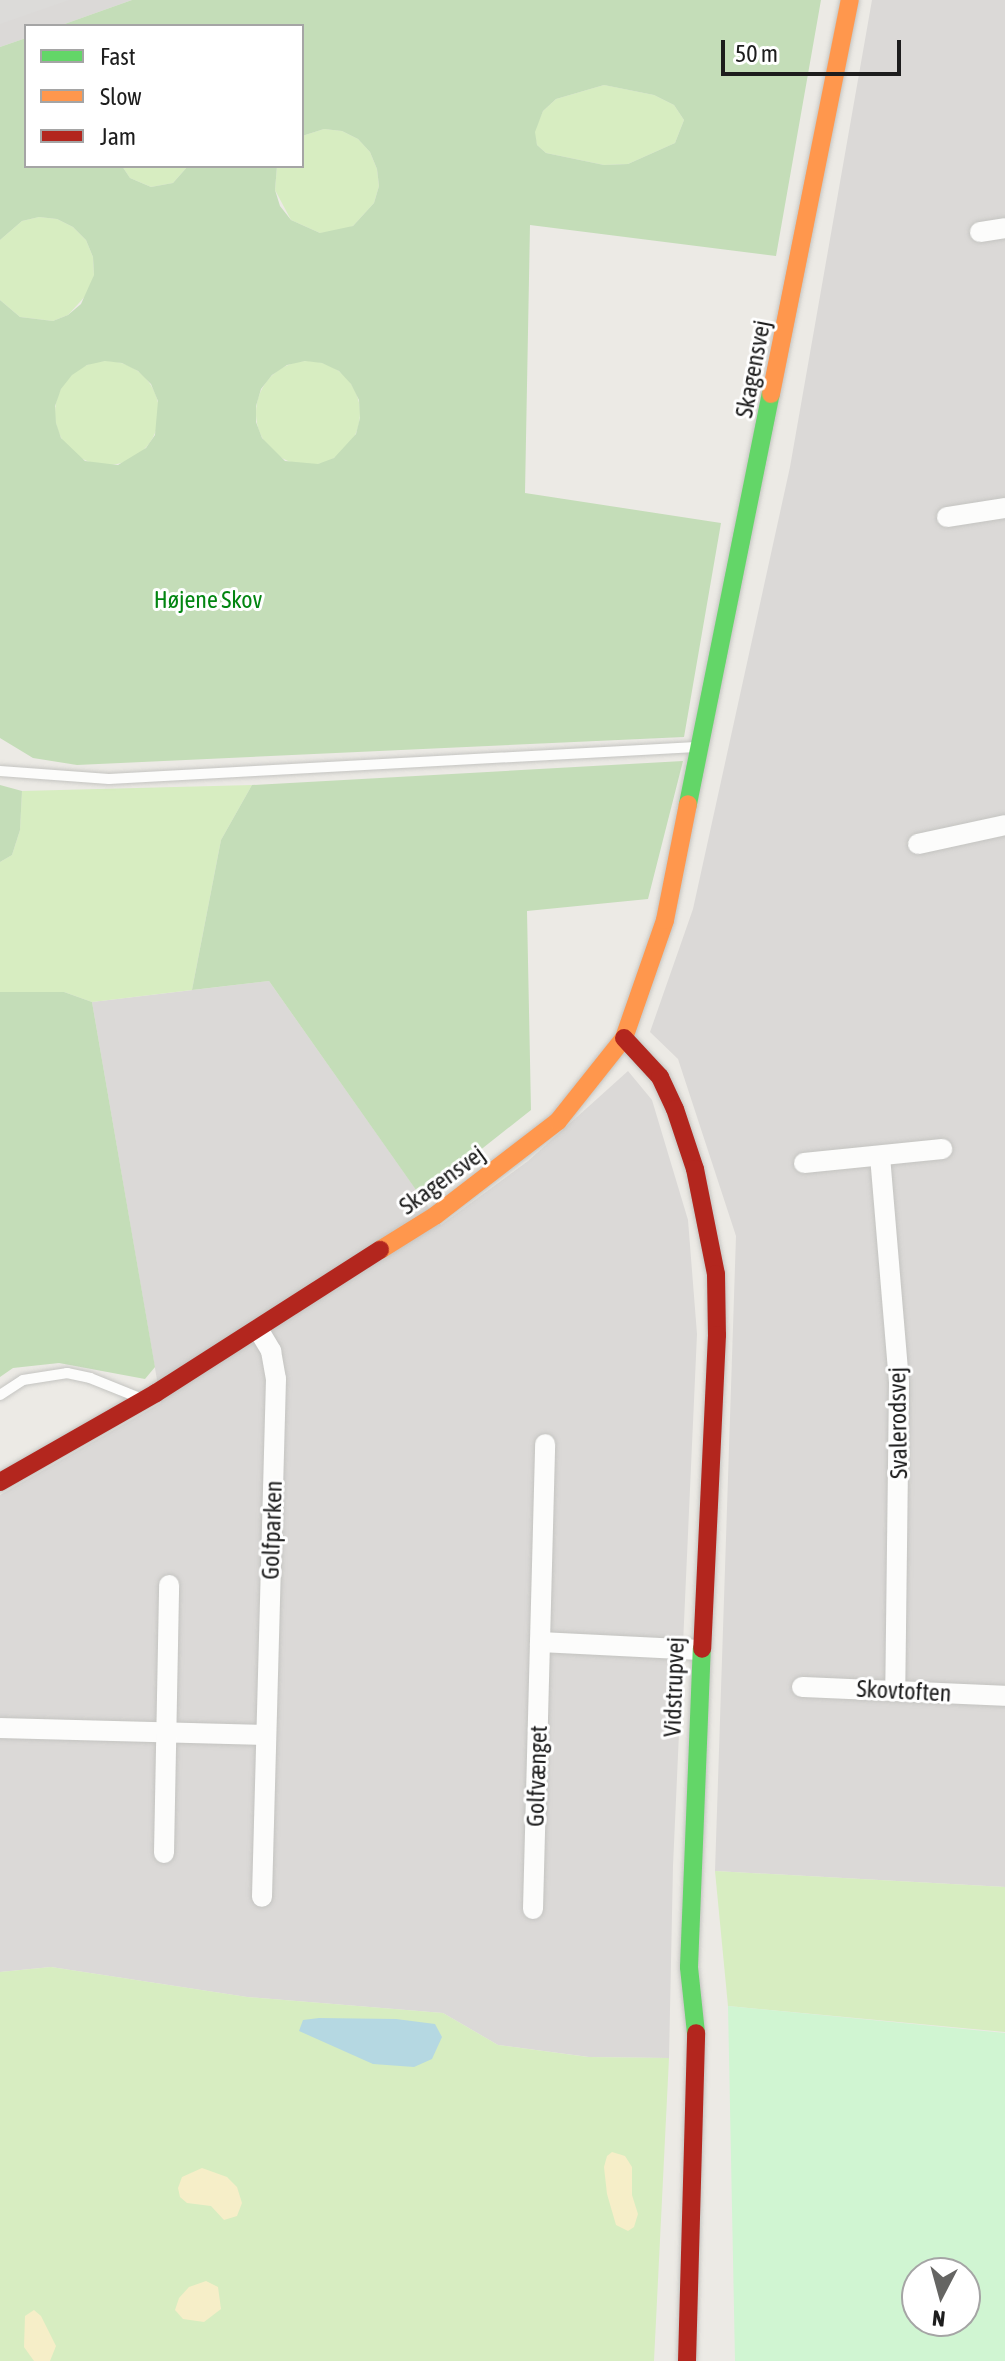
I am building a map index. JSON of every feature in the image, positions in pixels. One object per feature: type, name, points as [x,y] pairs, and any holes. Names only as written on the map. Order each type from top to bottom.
[{"type":"street","name":"Skagensvej","points":[[0,1482],[144,1400],[436,1215],[558,1121],[624,1038],[665,920],[850,0]]},
{"type":"street","points":[[980,232],[1005,228]]},
{"type":"street","points":[[947,517],[1005,508]]},
{"type":"street","points":[[918,844],[1005,825]]},
{"type":"street","name":"Vidstrupvej","points":[[624,1038],[660,1077],[675,1109],[695,1169],[716,1274],[717,1335],[700,1650],[689,1967],[698,2053],[687,2361]]},
{"type":"street","points":[[804,1163],[942,1149]]},
{"type":"street","name":"Svalerodsvej","points":[[880,1156],[899,1383],[895,1691]]},
{"type":"street","name":"Golfparken","points":[[258,1329],[271,1351],[276,1379],[262,1897]]},
{"type":"street","name":"Golfvænget","points":[[533,1909],[545,1444]]},
{"type":"street","points":[[164,1853],[169,1585]]},
{"type":"street","points":[[540,1642],[700,1650]]},
{"type":"street","name":"Skovtoften","points":[[802,1687],[1005,1696]]},
{"type":"street","points":[[0,1728],[266,1735]]},
{"type":"lane","points":[[0,771],[109,779],[262,768],[702,747]]},
{"type":"lane","points":[[0,1395],[23,1380],[67,1373],[90,1378],[144,1400]]},
{"type":"shaded area","points":[[0,0],[132,0],[65,24],[24,24],[24,39],[0,47]]},
{"type":"shaded area","points":[[0,0],[69,0],[0,24]]},
{"type":"shaded area","points":[[872,0],[1005,0],[1005,1887],[715,1871],[736,1236],[678,1059],[650,1032],[693,909],[790,467]]},
{"type":"shaded area","points":[[269,981],[441,1225],[528,1161],[628,1071],[652,1100],[688,1220],[697,1334],[673,1866],[669,2058],[589,2057],[498,2045],[443,2013],[247,1997],[51,1967],[0,1972],[0,1495],[161,1403],[92,1002]]},
{"type":"green space","name":"Højene Skov","points":[[132,0],[821,0],[776,256],[530,225],[525,493],[721,523],[684,737],[77,765],[33,758],[0,738],[0,300],[20,317],[53,321],[68,315],[81,304],[94,275],[93,257],[86,240],[73,227],[57,219],[39,217],[22,221],[0,240],[0,47],[24,39],[24,168],[123,168],[130,178],[151,187],[173,183],[186,168],[277,168],[275,190],[280,206],[291,220],[320,233],[353,226],[374,203],[379,186],[377,169],[370,152],[358,139],[342,131],[324,129],[304,135],[304,24],[65,24]],"holes":[[[604,85],[654,95],[674,105],[684,120],[675,143],[628,164],[604,165],[546,153],[537,145],[535,132],[543,111],[556,99]],[[105,361],[122,363],[138,371],[151,384],[158,401],[155,435],[146,448],[118,465],[85,461],[61,438],[56,423],[55,406],[61,389],[72,375],[87,365]],[[305,361],[322,363],[339,371],[351,384],[359,400],[360,418],[356,434],[334,458],[318,464],[285,461],[262,438],[256,422],[261,389],[272,375],[287,365]]]},
{"type":"green space","points":[[604,85],[654,95],[674,105],[684,120],[675,143],[628,164],[604,165],[546,153],[537,145],[534,132],[543,111],[556,99]]},
{"type":"green space","points":[[324,129],[342,131],[358,139],[370,152],[377,169],[379,186],[374,203],[353,226],[337,232],[320,233],[291,220],[275,190],[277,168],[304,168],[304,135]]},
{"type":"green space","points":[[123,168],[186,168],[173,183],[151,187],[130,178]]},
{"type":"green space","points":[[39,217],[57,219],[73,227],[86,240],[93,257],[94,275],[90,291],[68,315],[53,321],[20,317],[0,300],[0,240],[22,221]]},
{"type":"green space","points":[[107,361],[127,365],[144,376],[155,393],[159,413],[155,433],[144,450],[127,461],[107,465],[87,461],[70,450],[59,433],[55,413],[59,393],[70,376],[87,365]]},
{"type":"green space","points":[[308,361],[328,365],[345,376],[356,393],[360,413],[356,433],[345,450],[328,461],[308,465],[288,461],[271,450],[260,433],[256,413],[260,393],[271,376],[288,365]]},
{"type":"green space","points":[[683,761],[648,899],[527,911],[531,1110],[421,1197],[269,981],[192,990],[221,840],[252,785]]},
{"type":"green space","points":[[0,785],[22,791],[20,830],[12,855],[0,862]]},
{"type":"green space","points":[[252,785],[221,840],[192,990],[92,1002],[64,992],[0,992],[0,862],[12,855],[20,830],[22,791]]},
{"type":"green space","points":[[0,992],[64,992],[92,1002],[155,1367],[145,1379],[59,1363],[13,1368],[0,1377]]},
{"type":"green space","points":[[715,1871],[1005,1887],[1005,2032],[728,2006]]},
{"type":"green space","points":[[51,1967],[247,1997],[443,2013],[498,2045],[588,2057],[669,2058],[654,2361],[0,2361],[0,1972]]},
{"type":"green space","points":[[728,2006],[1005,2033],[1005,2361],[735,2361]]},
{"type":"sand","points":[[612,2152],[625,2156],[632,2167],[632,2195],[638,2214],[634,2227],[628,2231],[616,2225],[607,2194],[604,2167],[607,2156]]},
{"type":"sand","points":[[202,2168],[227,2177],[237,2187],[242,2203],[237,2216],[224,2220],[211,2206],[187,2203],[180,2197],[178,2188],[182,2177]]},
{"type":"sand","points":[[206,2281],[218,2287],[221,2309],[204,2322],[183,2319],[175,2310],[179,2298],[189,2287]]},
{"type":"sand","points":[[34,2310],[41,2316],[56,2346],[50,2361],[34,2361],[24,2347],[25,2316]]},
{"type":"water","points":[[396,2019],[435,2024],[442,2037],[432,2059],[414,2067],[373,2064],[299,2031],[303,2020]]},
{"type":"traffic: fast","points":[[688,804],[771,394]]},
{"type":"traffic: fast","points":[[696,2033],[689,1967],[702,1649]]},
{"type":"traffic: slow","points":[[771,394],[850,0]]},
{"type":"traffic: slow","points":[[380,1250],[436,1215],[558,1121],[624,1038],[665,920],[688,804]]},
{"type":"traffic: jam","points":[[624,1038],[660,1077],[675,1109],[695,1169],[716,1274],[717,1335],[702,1649]]},
{"type":"traffic: jam","points":[[0,1482],[156,1393],[380,1250]]},
{"type":"traffic: jam","points":[[687,2361],[696,2033]]}]
